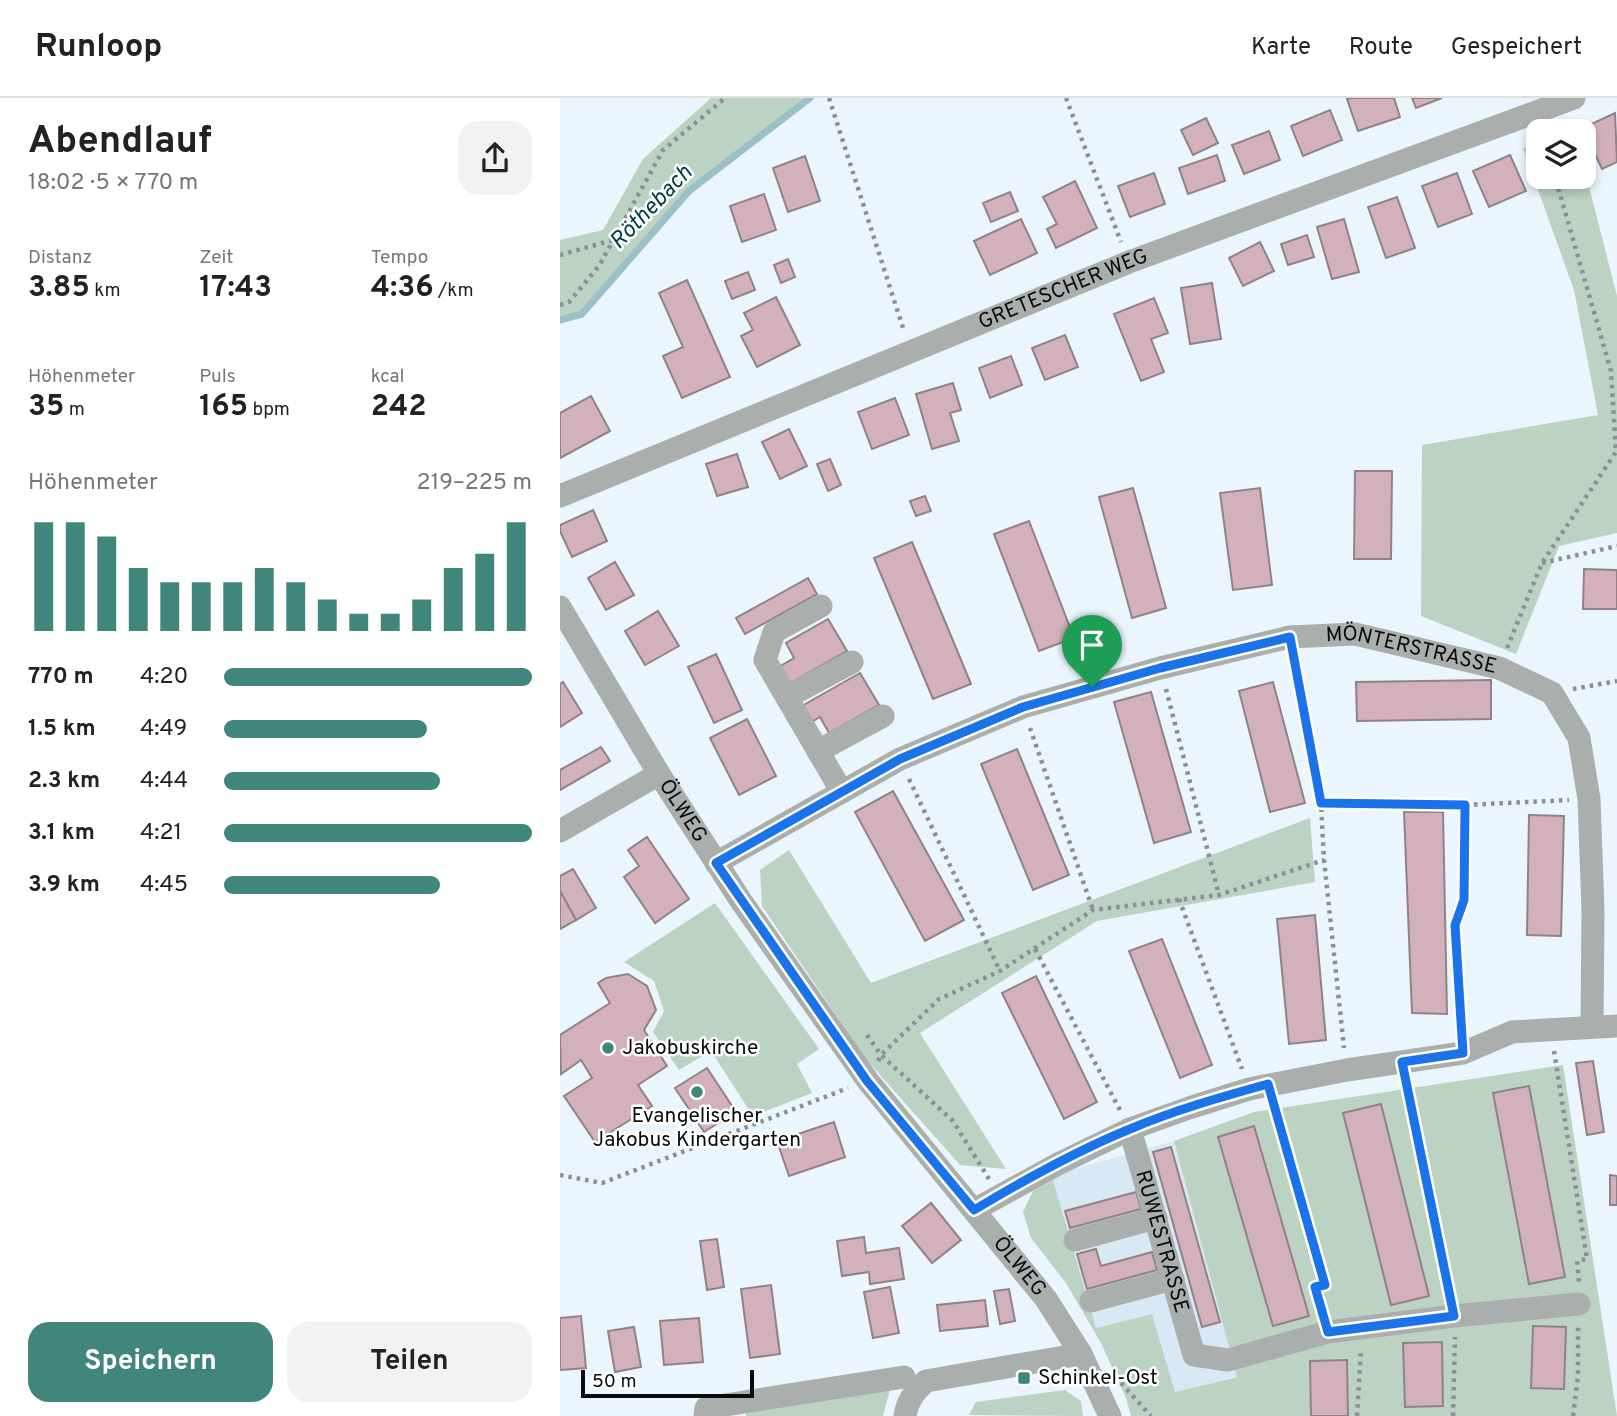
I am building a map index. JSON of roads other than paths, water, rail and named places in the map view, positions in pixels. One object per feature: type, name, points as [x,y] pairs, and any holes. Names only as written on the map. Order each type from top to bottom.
[{"type":"street","name":"GRETESCHER WEG","points":[[560,496],[1129,262],[1574,98]]},
{"type":"street","points":[[821,606],[774,632],[765,660],[842,792]]},
{"type":"street","name":"ÖLWEG","points":[[560,607],[659,774],[716,863],[867,1081],[1046,1299],[1081,1354],[1110,1416]]},
{"type":"street","name":"MÖNTERSTRASSE","points":[[716,863],[900,759],[1023,707],[1160,668],[1290,637],[1355,634],[1499,668],[1552,693],[1579,738],[1589,799],[1593,911],[1592,1027]]},
{"type":"street","points":[[787,697],[852,662]]},
{"type":"street","points":[[818,751],[883,716]]},
{"type":"street","points":[[560,831],[659,774]]},
{"type":"street","points":[[974,1210],[1130,1129],[1258,1087],[1347,1070],[1463,1053],[1512,1032],[1617,1026]]},
{"type":"street","name":"RUWESTRASSE","points":[[1130,1129],[1194,1355],[1228,1360],[1328,1332],[1362,1326],[1579,1304]]},
{"type":"street","points":[[1075,1240],[1156,1218]]},
{"type":"street","points":[[1091,1301],[1173,1279]]},
{"type":"street","points":[[905,1416],[913,1393],[926,1381],[1081,1354]]},
{"type":"street","points":[[705,1416],[706,1408],[904,1377]]},
{"type":"waterway","name":"Röthebach","points":[[560,320],[582,314],[689,191],[810,98]]},
{"type":"place","name":"Jakobuskirche","points":[[608,1048]]},
{"type":"place","name":"Evangelischer Jakobus Kindergarten","points":[[697,1092]]},
{"type":"place","name":"Schinkel-Ost","points":[[1024,1378]]}]
